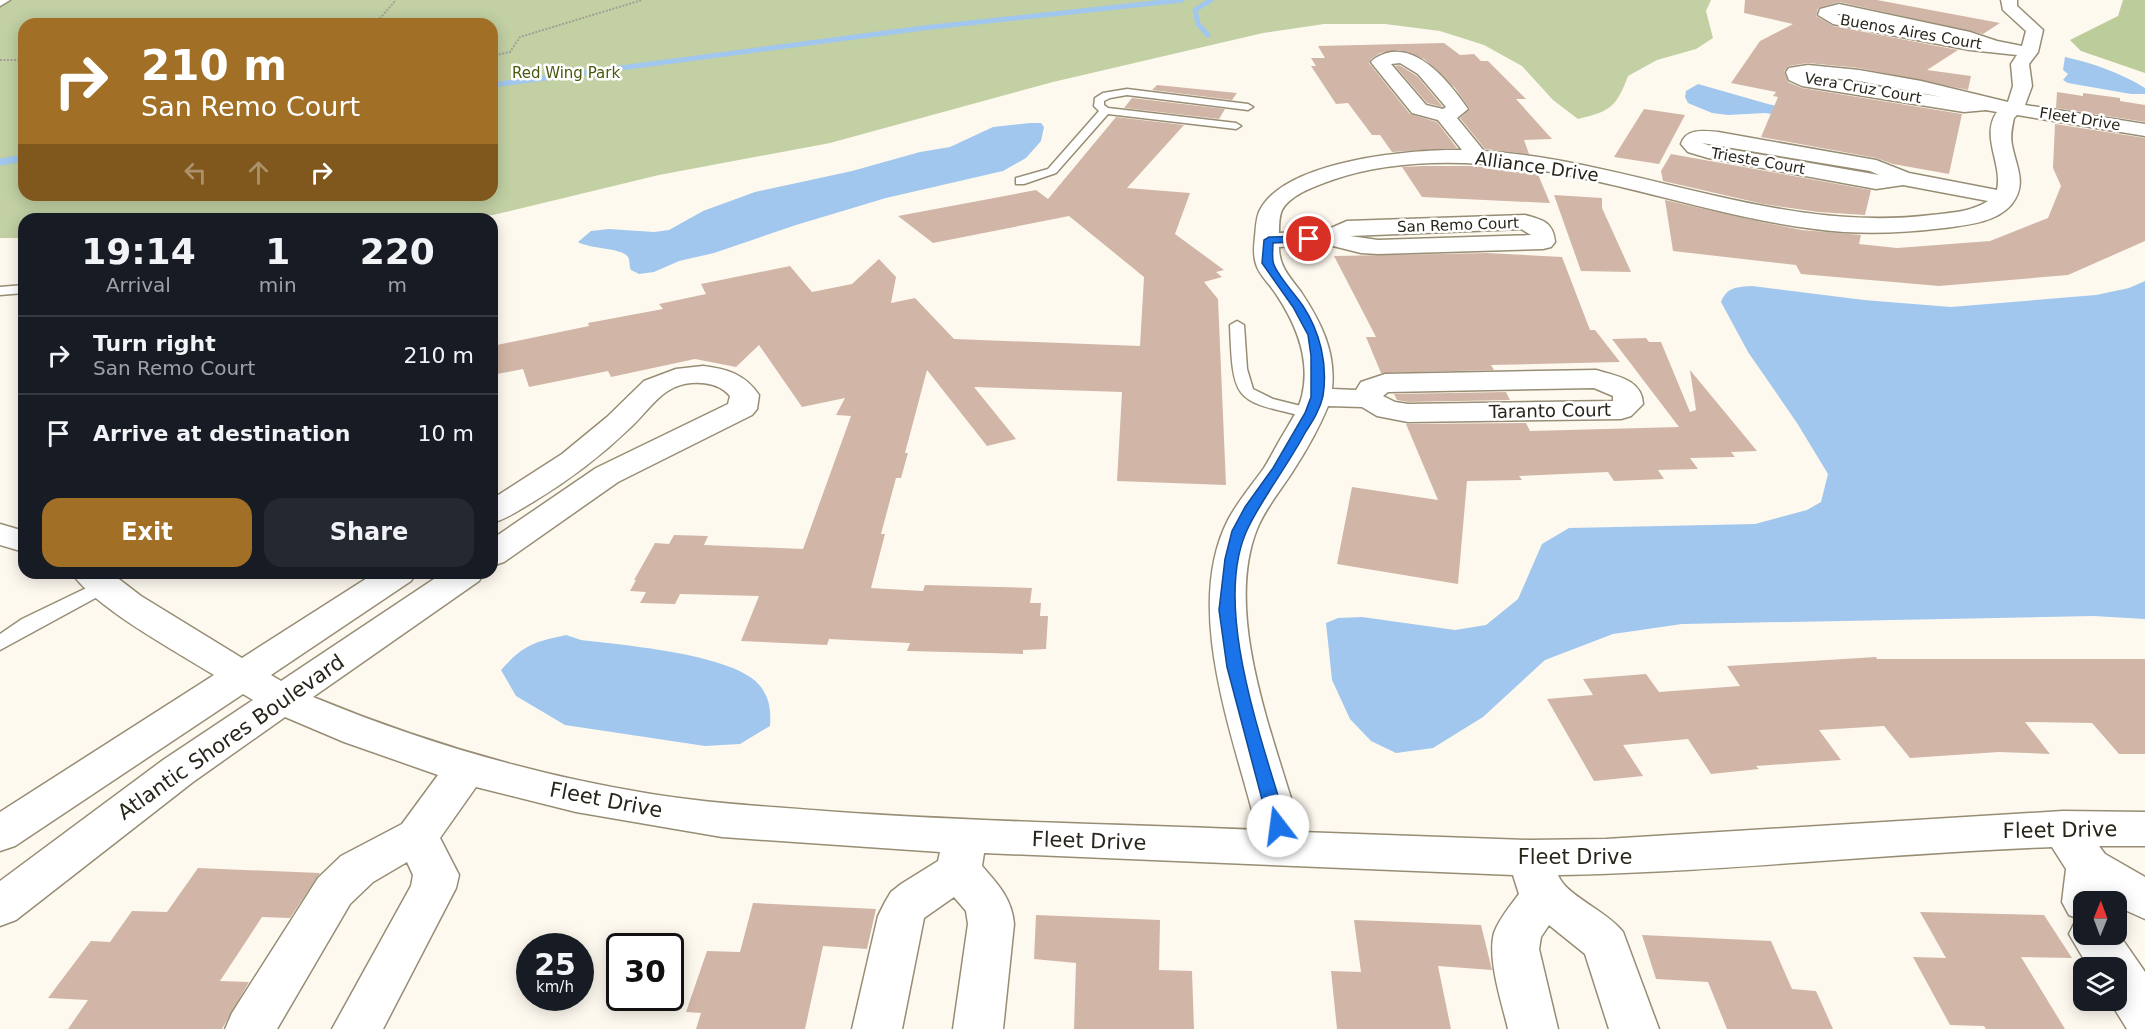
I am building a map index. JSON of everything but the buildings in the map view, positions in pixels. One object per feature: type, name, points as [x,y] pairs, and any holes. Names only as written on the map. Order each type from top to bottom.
[{"type":"street","points":[[2004,198],[2011,184],[2001,138],[2004,116],[2015,108],[2025,80],[2020,64],[2029,52],[2035,30],[2008,6],[2009,0]]},
{"type":"street","name":"Buenos Aires Court","points":[[1993,46],[1970,37],[1839,9],[1826,12],[1826,15],[1833,19],[1970,45],[2029,52]]},
{"type":"street","name":"Vera Cruz Court","points":[[1986,104],[1961,93],[1845,74],[1802,69],[1795,72],[1795,76],[1802,80],[1964,106],[1986,104],[2015,108]]},
{"type":"street","name":"Fleet Drive","points":[[2015,108],[2145,130]]},
{"type":"street","points":[[1445,116],[1478,157]]},
{"type":"street","name":"Trieste Court","points":[[1903,178],[1876,182],[1708,152],[1695,148],[1691,144],[1692,140],[1700,137],[1718,138],[1876,166],[1903,178],[2004,198]]},
{"type":"street","name":"Alliance Drive","points":[[1314,405],[1317,356],[1313,335],[1298,307],[1267,263],[1269,240],[1266,228],[1272,209],[1300,186],[1342,170],[1391,161],[1478,157],[1584,171],[1744,212],[1786,219],[1882,226],[1941,222],[1994,209],[2004,198]]},
{"type":"street","name":"San Remo Court","points":[[1269,240],[1329,238],[1361,246],[1378,247],[1543,242],[1542,230],[1525,222],[1347,228],[1329,238]]},
{"type":"street","points":[[498,509],[571,462],[632,411],[655,386],[697,374],[722,377],[740,385],[745,395],[742,409],[607,475],[498,551]]},
{"type":"street","name":"Taranto Court","points":[[1314,405],[1368,399],[1387,410],[1408,413],[1621,410],[1628,404],[1628,393],[1616,385],[1596,379],[1408,382],[1385,383],[1371,388],[1368,399]]},
{"type":"street","points":[[1284,849],[1234,667],[1226,610],[1232,559],[1239,531],[1252,507],[1279,468],[1314,405]]},
{"type":"street","points":[[0,534],[18,540]]},
{"type":"street","name":"Fleet Drive","points":[[97,579],[128,604],[282,700],[358,732],[466,769],[576,796],[651,810],[961,854],[1284,849],[1536,878],[1612,858],[1699,854],[1888,837],[2063,828],[2145,829]]},
{"type":"street","points":[[0,834],[390,579]]},
{"type":"street","name":"Atlantic Shores Boulevard","points":[[0,907],[178,771],[458,579]]},
{"type":"street","points":[[250,1029],[334,891],[357,869],[417,836],[466,769]]},
{"type":"street","points":[[2063,828],[2086,891]]},
{"type":"street","points":[[357,1029],[433,888],[436,875],[417,836]]},
{"type":"street","points":[[877,1029],[902,916],[907,905],[961,854],[990,913],[991,924],[978,1029]]},
{"type":"street","points":[[1533,1029],[1515,950],[1515,938],[1536,878],[1598,935],[1606,946],[1634,1029]]},
{"type":"street","points":[[2127,897],[2145,900]]},
{"type":"street","points":[[2127,986],[2145,1013]]},
{"type":"lane","points":[[1236,126],[1105,111],[1099,106],[1099,100],[1127,92],[1248,107]]},
{"type":"lane","points":[[1020,181],[1052,171],[1105,111]]},
{"type":"lane","points":[[0,291],[18,290]]},
{"type":"lane","points":[[1237,325],[1240,384],[1247,394],[1257,401],[1314,405]]},
{"type":"lane","points":[[0,643],[97,579]]},
{"type":"path","points":[[380,18],[396,0]]},
{"type":"path","points":[[498,56],[505,56],[514,49],[520,37],[642,0]]},
{"type":"path","points":[[0,60],[18,60]]},
{"type":"green space","name":"Red Wing Park","points":[[0,0],[1711,0],[1706,11],[1713,38],[1696,49],[1657,60],[1628,76],[1615,102],[1605,110],[1578,119],[1553,100],[1522,66],[1484,45],[1440,31],[1385,24],[1324,24],[1263,33],[1053,82],[830,143],[659,175],[498,214],[18,213],[18,238],[0,238]]},
{"type":"green space","points":[[2123,0],[2145,0],[2145,73],[2081,51],[2070,40],[2118,16]]},
{"type":"water","points":[[2065,57],[2117,73],[2145,88],[2145,94],[2131,94],[2068,83],[2063,80],[2068,74],[2063,70]]},
{"type":"water","points":[[1698,84],[1768,104],[1922,138],[1765,113],[1728,115],[1712,113],[1688,103],[1685,97],[1686,91]]},
{"type":"water","points":[[1041,123],[1044,127],[1041,141],[1026,158],[1003,171],[886,198],[714,253],[679,261],[654,272],[639,274],[631,270],[629,258],[625,254],[578,242],[591,231],[609,229],[654,232],[669,230],[703,211],[755,192],[852,171],[920,152],[950,147],[993,127]]},
{"type":"water","points":[[2145,281],[2145,619],[2093,616],[1682,624],[1613,634],[1545,660],[1483,717],[1433,748],[1396,753],[1371,741],[1350,719],[1332,680],[1326,623],[1338,618],[1362,617],[1455,630],[1486,625],[1518,599],[1542,544],[1569,528],[1755,524],[1807,510],[1821,502],[1828,474],[1797,423],[1748,352],[1721,302],[1729,291],[1752,286],[1864,300],[1951,307],[2096,295],[2129,288]]},
{"type":"water","points":[[566,635],[581,640],[677,653],[729,666],[748,676],[761,687],[769,705],[770,726],[740,744],[705,746],[565,725],[516,696],[501,670],[516,655],[530,646]]},
{"type":"waterway","points":[[498,84],[923,28],[1182,0]]},
{"type":"waterway","points":[[1208,35],[1198,24],[1195,10],[1211,0]]},
{"type":"waterway","points":[[0,162],[18,159]]},
{"type":"route","points":[[1278,826],[1234,667],[1226,610],[1232,559],[1239,531],[1252,507],[1279,468],[1311,413],[1317,397],[1317,356],[1313,335],[1298,307],[1267,263],[1269,240],[1309,239]]}]
